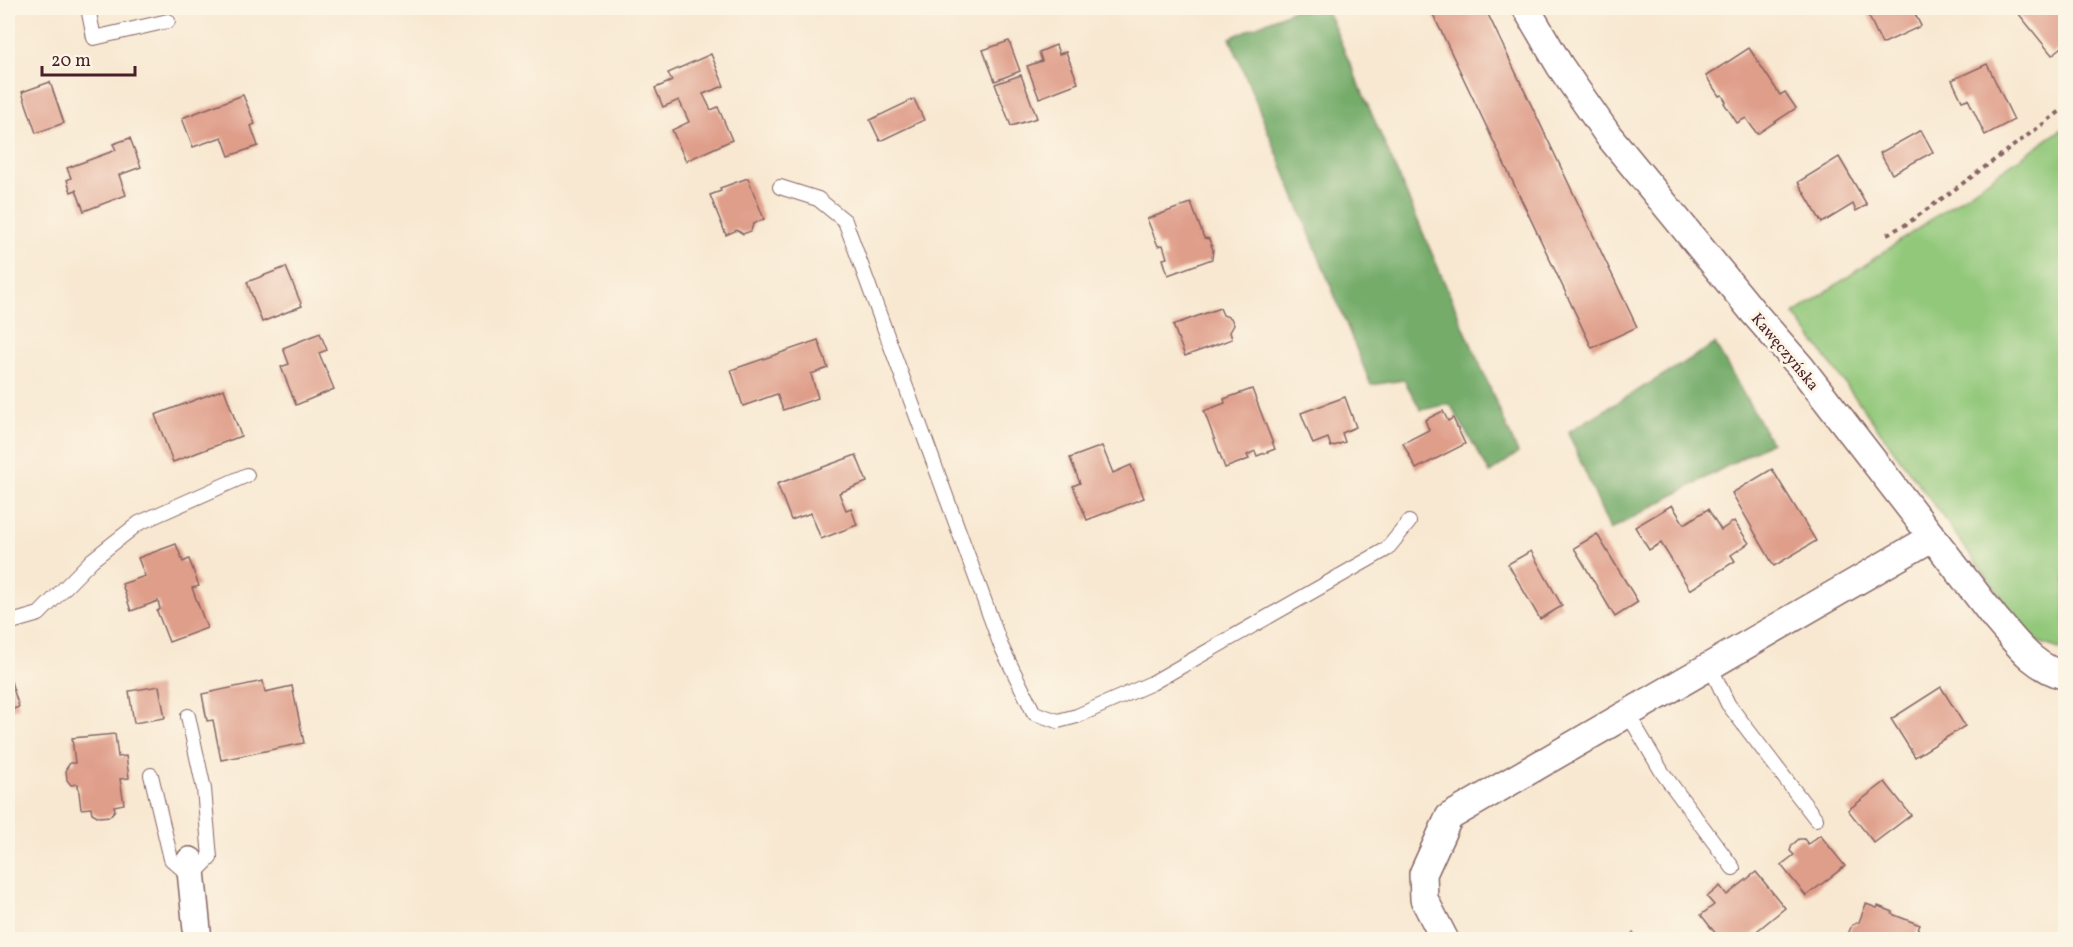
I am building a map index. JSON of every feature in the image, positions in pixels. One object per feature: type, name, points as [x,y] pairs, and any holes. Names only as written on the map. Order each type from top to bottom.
[{"type":"street","name":"Kawęczyńska","points":[[1526,8],[1560,66],[1608,135],[1800,366],[1995,618],[2030,658],[2045,669],[2066,676]]},
{"type":"street","points":[[1445,939],[1424,899],[1423,874],[1449,817],[1933,537]]},
{"type":"street","points":[[191,869],[198,939]]},
{"type":"lane","points":[[88,8],[94,38],[168,21]]},
{"type":"lane","points":[[780,187],[818,199],[845,221],[1001,646],[1034,712],[1058,721],[1077,716],[1152,683],[1387,549],[1409,522]]},
{"type":"lane","points":[[8,624],[39,614],[92,560],[139,523],[248,475]]},
{"type":"lane","points":[[1710,666],[1728,704],[1816,819]]},
{"type":"lane","points":[[1628,714],[1662,772],[1733,868]]},
{"type":"lane","points":[[151,775],[171,859],[191,869],[210,858],[204,789],[188,716]]},
{"type":"path","points":[[1887,234],[1905,225],[2066,107]]},
{"type":"green space","points":[[1298,8],[1326,8],[1518,453],[1490,473],[1450,404],[1421,410],[1404,380],[1371,385],[1230,38]]},
{"type":"green space","points":[[2065,127],[2065,651],[2033,640],[1794,314]]},
{"type":"green space","points":[[1715,344],[1771,442],[1610,530],[1568,432]]},
{"type":"building","points":[[1430,8],[1485,8],[1637,327],[1592,348]]},
{"type":"building","points":[[1865,8],[1912,8],[1921,26],[1882,44]]},
{"type":"building","points":[[2014,8],[2066,8],[2066,44],[2052,55]]},
{"type":"building","points":[[1009,41],[1020,71],[995,81],[983,50]]},
{"type":"building","points":[[1056,45],[1059,54],[1066,52],[1078,83],[1039,98],[1027,66],[1042,61],[1039,52]]},
{"type":"building","points":[[1749,48],[1780,95],[1785,92],[1796,108],[1757,134],[1746,118],[1737,123],[1724,103],[1726,102],[1722,95],[1719,96],[1706,76]]},
{"type":"building","points":[[711,54],[724,86],[703,94],[711,110],[718,107],[732,140],[686,161],[672,130],[689,122],[679,100],[663,107],[655,88],[672,81],[668,73]]},
{"type":"building","points":[[1987,64],[2014,120],[1985,135],[1968,99],[1962,101],[1952,80]]},
{"type":"building","points":[[1021,75],[1037,118],[1011,126],[995,84]]},
{"type":"building","points":[[50,82],[64,123],[36,133],[22,92]]},
{"type":"building","points":[[243,95],[255,124],[251,126],[258,146],[229,156],[222,137],[193,147],[182,118]]},
{"type":"building","points":[[914,99],[924,120],[880,141],[870,120]]},
{"type":"building","points":[[1921,130],[1933,152],[1892,174],[1880,153]]},
{"type":"building","points":[[130,138],[141,167],[119,175],[126,195],[84,211],[76,190],[71,192],[67,180],[71,178],[67,168],[116,150],[113,144]]},
{"type":"building","points":[[1839,157],[1867,205],[1856,211],[1853,204],[1822,223],[1798,182]]},
{"type":"building","points":[[748,178],[764,219],[753,224],[751,231],[743,234],[737,230],[726,235],[710,195],[721,191],[720,188]]},
{"type":"building","points":[[1191,203],[1204,238],[1209,239],[1213,250],[1212,259],[1168,275],[1163,259],[1167,258],[1163,245],[1158,246],[1147,219]]},
{"type":"building","points":[[286,267],[302,306],[262,322],[247,282]]},
{"type":"building","points":[[1220,308],[1223,315],[1231,318],[1234,325],[1230,332],[1232,339],[1185,356],[1173,325]]},
{"type":"building","points":[[320,333],[327,350],[319,353],[334,389],[296,405],[281,367],[289,364],[283,348]]},
{"type":"building","points":[[818,340],[828,368],[811,374],[818,398],[783,410],[777,394],[743,406],[731,370]]},
{"type":"building","points":[[224,389],[241,436],[173,462],[155,415]]},
{"type":"building","points":[[1252,389],[1275,449],[1257,456],[1255,451],[1247,455],[1249,459],[1225,468],[1204,411],[1225,403],[1224,399]]},
{"type":"building","points":[[1345,397],[1356,427],[1342,433],[1345,442],[1331,447],[1328,438],[1313,444],[1301,413]]},
{"type":"building","points":[[1443,411],[1448,421],[1453,418],[1465,444],[1416,469],[1403,443],[1429,430],[1425,420]]},
{"type":"building","points":[[1102,446],[1113,473],[1131,465],[1144,498],[1087,520],[1073,486],[1080,483],[1070,458]]},
{"type":"building","points":[[856,455],[867,482],[839,493],[846,510],[851,508],[857,525],[821,539],[811,513],[791,520],[777,484]]},
{"type":"building","points":[[1772,469],[1816,541],[1774,566],[1732,493]]},
{"type":"building","points":[[1672,505],[1684,524],[1708,509],[1721,530],[1734,521],[1749,543],[1731,555],[1735,561],[1690,590],[1661,543],[1649,550],[1635,527]]},
{"type":"building","points":[[1597,534],[1638,602],[1615,617],[1574,548]]},
{"type":"building","points":[[176,544],[183,562],[189,559],[199,586],[192,588],[207,628],[169,642],[157,611],[160,609],[158,601],[131,611],[122,584],[145,576],[138,558]]},
{"type":"building","points":[[1531,551],[1562,606],[1540,619],[1508,564]]},
{"type":"building","points":[[8,672],[19,707],[8,711]]},
{"type":"building","points":[[263,681],[265,692],[292,686],[304,743],[221,760],[213,720],[207,721],[202,694]]},
{"type":"building","points":[[159,686],[165,718],[134,723],[129,691]]},
{"type":"building","points":[[1941,687],[1965,726],[1915,757],[1891,719]]},
{"type":"building","points":[[115,734],[118,757],[126,756],[129,778],[120,779],[124,804],[114,806],[115,810],[110,816],[99,817],[92,813],[91,808],[81,809],[78,784],[71,785],[67,780],[66,769],[70,763],[75,763],[72,738]]},
{"type":"building","points":[[1885,782],[1911,815],[1874,843],[1848,810]]},
{"type":"building","points":[[1820,835],[1845,866],[1806,896],[1781,865],[1794,855],[1790,851],[1792,845],[1799,839],[1804,839],[1808,844]]},
{"type":"building","points":[[1756,872],[1785,908],[1747,939],[1720,939],[1701,915],[1714,905],[1707,897],[1720,886],[1727,895]]},
{"type":"building","points":[[1866,904],[1877,908],[1878,906],[1920,925],[1914,939],[1850,939],[1848,934],[1852,925],[1859,922]]},
{"type":"building","points":[[1633,933],[1638,939],[1623,939]]}]
